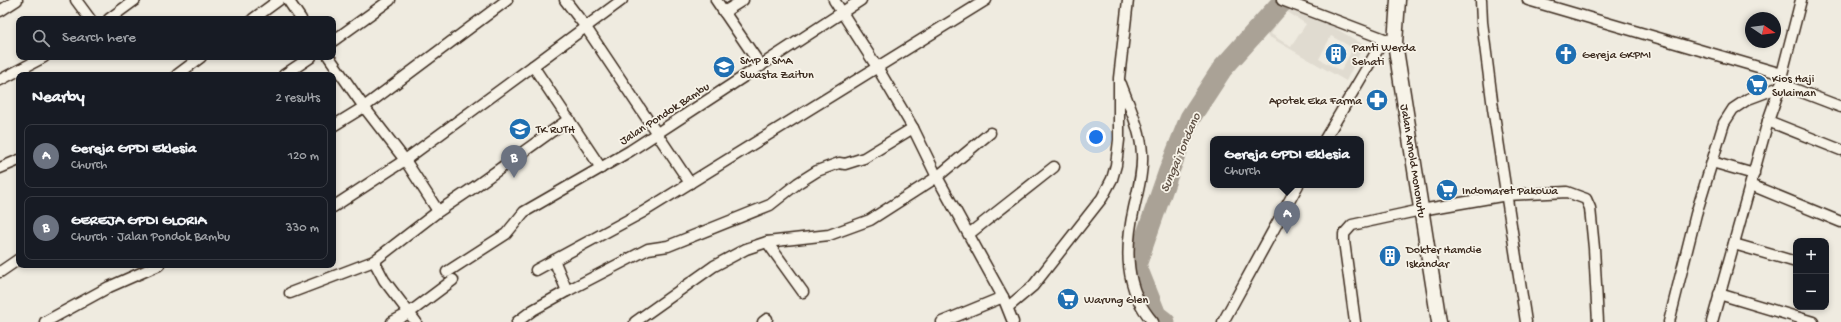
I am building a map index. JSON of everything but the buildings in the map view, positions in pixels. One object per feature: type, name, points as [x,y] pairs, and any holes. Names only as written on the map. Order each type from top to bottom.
[{"type":"street","points":[[0,11],[17,0]]},
{"type":"street","points":[[76,0],[88,16]]},
{"type":"street","points":[[113,16],[135,0]]},
{"type":"street","points":[[257,16],[279,0]]},
{"type":"street","points":[[288,0],[299,16]]},
{"type":"street","points":[[336,39],[390,0]]},
{"type":"street","points":[[336,124],[364,107],[506,0]]},
{"type":"street","points":[[565,0],[585,26],[690,183]]},
{"type":"street","points":[[336,205],[405,160],[622,0]]},
{"type":"street","points":[[716,0],[761,66]]},
{"type":"street","points":[[724,12],[743,0]]},
{"type":"street","points":[[834,0],[877,67],[913,128],[1003,297],[1013,322]]},
{"type":"street","name":"Jalan Pondok Bambu","points":[[392,322],[409,313],[450,276],[506,234],[524,212],[601,168],[862,0]]},
{"type":"street","points":[[536,270],[643,212],[986,0]]},
{"type":"street","points":[[1008,307],[1033,286],[1102,198],[1112,179],[1116,165],[1119,140],[1119,78],[1128,0]]},
{"type":"street","points":[[1282,0],[1390,41],[1327,136]]},
{"type":"street","name":"Jalan Arnold Mononutu","points":[[1398,0],[1390,41],[1421,210],[1439,322]]},
{"type":"street","points":[[1481,0],[1482,22],[1492,100],[1526,322]]},
{"type":"street","points":[[1528,0],[1781,82],[1841,107]]},
{"type":"street","points":[[1712,322],[1768,121],[1781,82],[1801,0]]},
{"type":"street","points":[[0,80],[38,60]]},
{"type":"street","points":[[181,72],[198,60]]},
{"type":"street","points":[[288,72],[306,60]]},
{"type":"street","points":[[332,60],[364,107],[405,160],[438,211]]},
{"type":"street","points":[[533,66],[601,168]]},
{"type":"street","points":[[1119,78],[1137,129],[1142,153],[1141,178],[1128,239],[1130,276],[1138,302],[1153,322]]},
{"type":"street","points":[[1669,322],[1696,214],[1724,123],[1733,109],[1748,99],[1781,82]]},
{"type":"street","points":[[290,293],[374,261],[438,211],[569,119]]},
{"type":"street","points":[[1768,121],[1841,150]]},
{"type":"street","points":[[517,322],[533,310],[648,249],[668,246],[770,204],[817,171],[839,163],[845,164],[864,158],[913,128]]},
{"type":"street","points":[[635,322],[714,266],[746,249],[767,242],[829,235],[849,229],[870,220],[938,177],[990,133]]},
{"type":"street","points":[[0,168],[16,161]]},
{"type":"street","points":[[1712,162],[1754,174]]},
{"type":"street","points":[[969,234],[1054,167]]},
{"type":"street","points":[[1751,185],[1841,222]]},
{"type":"street","points":[[1223,322],[1296,188]]},
{"type":"street","points":[[1355,322],[1344,234],[1352,225],[1421,210],[1507,195],[1567,192],[1586,199],[1590,208],[1598,322]]},
{"type":"street","points":[[767,242],[803,292]]},
{"type":"street","points":[[1734,244],[1793,261]]},
{"type":"street","points":[[1,268],[16,260]]},
{"type":"street","points":[[554,260],[567,292]]},
{"type":"street","points":[[374,261],[384,280],[416,322]]},
{"type":"street","points":[[45,322],[109,287],[152,268]]},
{"type":"street","points":[[1719,294],[1813,322]]},
{"type":"street","points":[[942,322],[1003,297]]},
{"type":"shaded area","points":[[1286,8],[1325,22],[1364,45],[1346,81],[1266,35]],"holes":[[[1286,11],[1306,24],[1291,47],[1271,34]],[[1331,36],[1353,48],[1341,71],[1319,59]]]},
{"type":"waterway","name":"Sungai Tondano","points":[[1165,322],[1156,315],[1136,265],[1169,171],[1190,118],[1222,69],[1284,0]]},
{"type":"place","name":"Panti Werda Sehati","points":[[1336,54]]},
{"type":"place","name":"Gereja GKPMI","points":[[1566,54]]},
{"type":"place","name":"SMP & SMA Swasta Zaitun","points":[[724,67]]},
{"type":"place","name":"Kios Haji Sulaiman","points":[[1757,85]]},
{"type":"place","name":"Apotek Eka Farma","points":[[1377,100]]},
{"type":"place","name":"TK RUTH","points":[[520,129]]},
{"type":"place","name":"GEREJA GPDI GLORIA","points":[[514,178]]},
{"type":"place","name":"Indomaret Pakowa","points":[[1447,190]]},
{"type":"place","name":"Gereja GPDI Eklesia","points":[[1287,234]]},
{"type":"place","name":"Dokter Hamdie Iskandar","points":[[1390,256]]},
{"type":"place","name":"Warung Glen","points":[[1068,299]]}]
